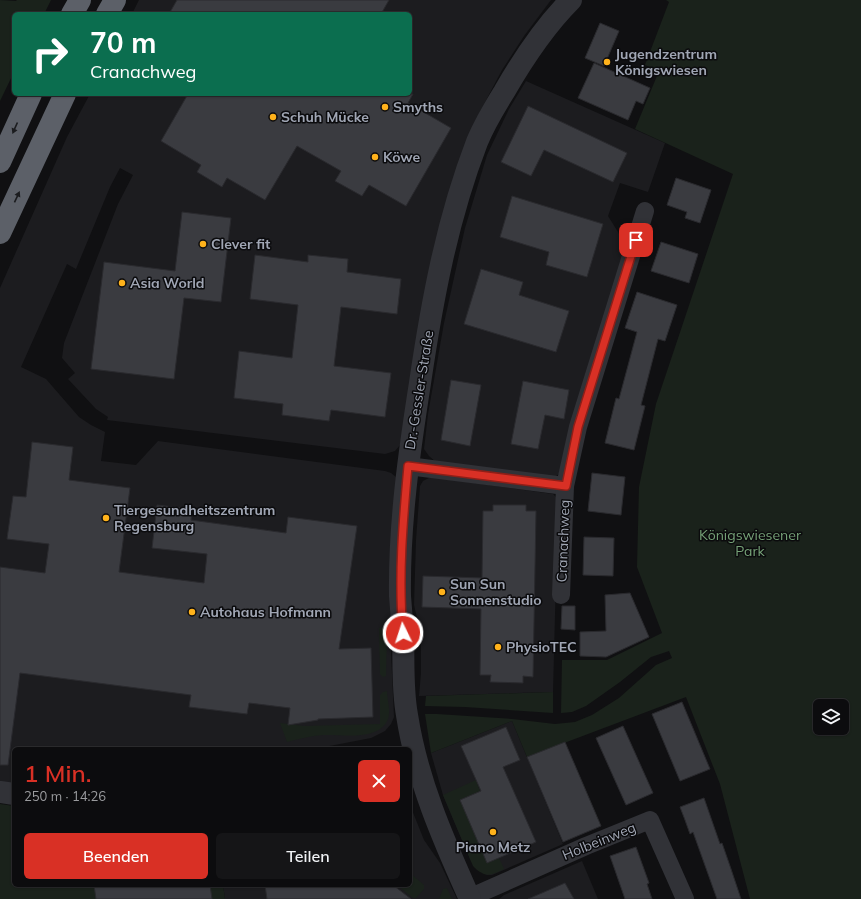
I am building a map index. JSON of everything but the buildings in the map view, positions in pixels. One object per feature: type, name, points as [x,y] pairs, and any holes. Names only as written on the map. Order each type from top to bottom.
[{"type":"highway","points":[[73,12],[80,0]]},
{"type":"highway","points":[[108,12],[115,0]]},
{"type":"highway","points":[[0,162],[31,96]]},
{"type":"highway","points":[[0,233],[64,96]]},
{"type":"street","name":"Dr.-Gessler-Straße","points":[[405,747],[406,713],[400,598],[402,542],[408,466],[426,342],[439,270],[473,155],[489,116],[529,49],[571,0]]},
{"type":"street","name":"Cranachweg","points":[[561,595],[566,486],[578,427],[645,211]]},
{"type":"street","name":"Cranachweg","points":[[408,466],[566,486]]},
{"type":"street","name":"Dr.-Gessler-Straße","points":[[412,763],[469,898]]},
{"type":"street","points":[[0,792],[12,794]]},
{"type":"street","name":"Holbeinweg","points":[[469,898],[586,846],[650,820],[684,899]]},
{"type":"shaded area","points":[[139,0],[551,0],[524,36],[502,70],[474,123],[400,445],[395,451],[385,454],[107,420],[108,417],[96,409],[68,379],[75,373],[62,358],[64,343],[118,204],[133,175],[120,168],[110,187],[76,269],[67,264],[21,367],[46,379],[79,417],[105,432],[101,461],[136,465],[158,441],[385,471],[396,477],[391,600],[391,653],[394,717],[391,724],[385,731],[371,738],[324,747],[12,747],[12,787],[0,785],[0,288],[67,137],[89,96],[412,96],[412,12],[133,12]]},
{"type":"shaded area","points":[[526,81],[665,143],[648,192],[620,183],[608,216],[626,247],[559,474],[554,477],[437,463],[424,449],[428,414],[444,323],[465,228],[487,155],[509,109]]},
{"type":"shaded area","points":[[431,477],[553,494],[558,499],[553,692],[419,696],[421,673],[421,634],[414,605],[416,540],[420,486],[423,481]]},
{"type":"shaded area","points":[[512,721],[563,844],[492,875],[487,875],[477,870],[470,859],[443,795],[431,753]]},
{"type":"shaded area","points":[[412,810],[424,840],[440,863],[457,899],[225,899],[223,887],[412,887]]},
{"type":"shaded area","points":[[582,861],[598,899],[499,899],[504,895]]},
{"type":"green space","points":[[0,0],[51,0],[45,12],[12,12],[12,76],[0,101]]},
{"type":"green space","name":"Königswiesener Park","points":[[666,0],[861,0],[861,899],[750,899],[720,784],[686,697],[527,757],[512,721],[431,753],[425,714],[512,719],[555,724],[575,722],[592,715],[619,698],[656,665],[672,658],[669,651],[651,657],[620,682],[586,706],[572,712],[561,713],[562,660],[607,660],[662,633],[637,567],[639,487],[656,404],[733,174],[635,129],[659,71],[645,65],[669,2]]},
{"type":"green space","points":[[379,628],[387,628],[386,676],[383,677],[380,674]]},
{"type":"green space","points":[[387,691],[389,716],[383,726],[377,731],[368,734],[349,736],[318,735],[287,742],[280,723],[304,726],[380,724],[380,695]]},
{"type":"green space","points":[[553,692],[553,713],[425,706],[426,696]]},
{"type":"green space","points":[[476,780],[480,791],[460,800],[487,863],[499,858],[504,869],[488,875],[481,873],[473,866],[443,795]]},
{"type":"green space","points":[[0,804],[12,806],[12,887],[223,887],[225,899],[0,899]]},
{"type":"green space","points":[[412,875],[424,885],[424,889],[416,898],[413,898],[399,887],[412,887]]},
{"type":"green space","points":[[447,888],[452,899],[439,899],[443,889]]},
{"type":"place","name":"Jugendzentrum Königswiesen","points":[[607,62]]},
{"type":"place","name":"Smyths","points":[[385,107]]},
{"type":"place","name":"Schuh Mücke","points":[[273,117]]},
{"type":"place","name":"Köwe","points":[[375,157]]},
{"type":"place","name":"Clever fit","points":[[203,244]]},
{"type":"place","name":"Asia World","points":[[122,283]]},
{"type":"place","name":"Tiergesundheitszentrum Regensburg","points":[[106,518]]},
{"type":"place","name":"Sun Sun Sonnenstudio","points":[[442,592]]},
{"type":"place","name":"Autohaus Hofmann","points":[[192,612]]},
{"type":"place","name":"PhysioTEC","points":[[498,647]]},
{"type":"place","name":"Piano Metz","points":[[493,832]]},
{"type":"route","points":[[403,633],[400,598],[402,542],[408,466],[566,486],[578,427],[636,240]]}]
